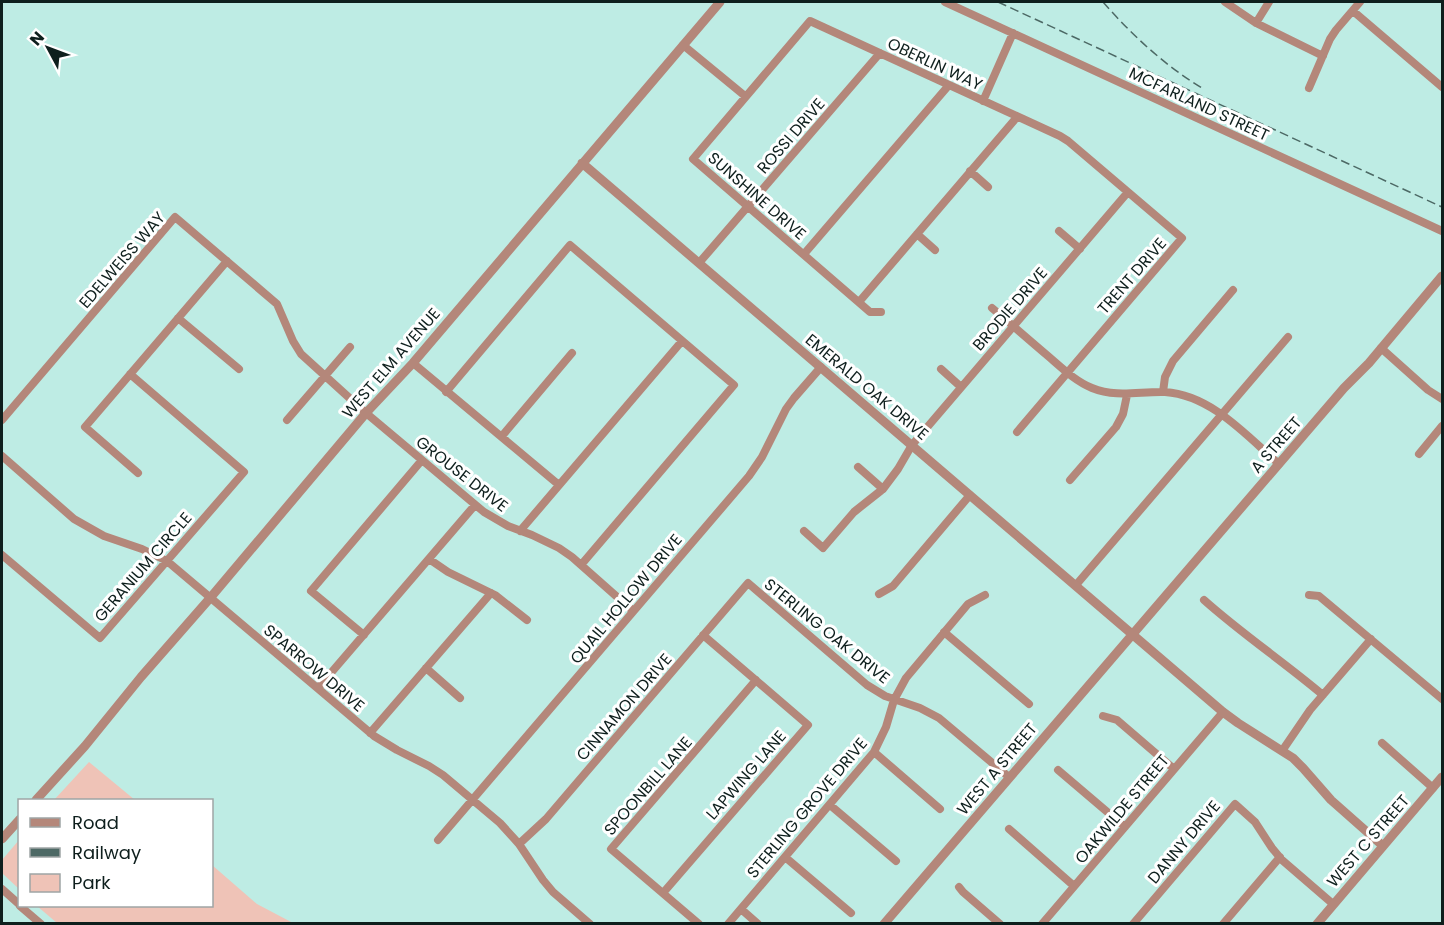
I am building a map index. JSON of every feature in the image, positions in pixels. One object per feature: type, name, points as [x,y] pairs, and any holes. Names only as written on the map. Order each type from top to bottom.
[{"type":"street","name":"WEST ELM AVENUE","points":[[38,799],[720,2]]},
{"type":"street","name":"MCFARLAND STREET","points":[[945,2],[1443,231]]},
{"type":"street","points":[[1225,2],[1256,23],[1323,56]]},
{"type":"street","points":[[1256,23],[1269,2]]},
{"type":"street","points":[[1309,88],[1336,30],[1360,2]]},
{"type":"street","points":[[1353,10],[1443,87]]},
{"type":"street","name":"OBERLIN WAY","points":[[810,21],[1049,131],[1068,141],[1086,156]]},
{"type":"street","name":"SUNSHINE DRIVE","points":[[810,21],[693,159],[870,312],[880,312]]},
{"type":"street","points":[[983,101],[1013,33]]},
{"type":"street","points":[[683,45],[745,96]]},
{"type":"street","name":"ROSSI DRIVE","points":[[699,263],[880,53]]},
{"type":"street","points":[[804,254],[949,85]]},
{"type":"street","points":[[859,302],[1017,117]]},
{"type":"street","name":"TRENT DRIVE","points":[[1067,373],[1182,238],[1086,156]]},
{"type":"street","name":"EMERALD OAK DRIVE","points":[[582,163],[1223,712],[1282,751],[1303,768],[1331,801],[1383,846]]},
{"type":"street","points":[[970,171],[988,187]]},
{"type":"street","name":"BRODIE DRIVE","points":[[804,531],[823,548],[854,512],[883,489],[912,444],[1128,192]]},
{"type":"street","name":"EDELWEISS WAY","points":[[2,420],[175,217],[277,304],[301,354],[366,413]]},
{"type":"street","points":[[1059,231],[1080,249]]},
{"type":"street","points":[[917,234],[935,250]]},
{"type":"street","points":[[446,392],[570,245],[734,385],[581,565]]},
{"type":"street","points":[[138,473],[85,427],[227,261]]},
{"type":"street","name":"A STREET","points":[[1133,634],[1344,388],[1442,279]]},
{"type":"street","points":[[1163,392],[1165,376],[1173,361],[1233,290]]},
{"type":"street","points":[[992,309],[1075,379],[1105,392],[1127,394],[1163,392],[1194,398],[1222,415],[1279,464]]},
{"type":"street","points":[[178,318],[239,369]]},
{"type":"street","points":[[1076,585],[1288,337]]},
{"type":"street","points":[[520,531],[682,340]]},
{"type":"street","points":[[286,420],[350,347]]},
{"type":"street","points":[[1381,348],[1428,390],[1443,399]]},
{"type":"street","points":[[502,436],[572,353]]},
{"type":"street","points":[[413,363],[559,485]]},
{"type":"street","name":"QUAIL HOLLOW DRIVE","points":[[438,840],[755,468],[786,409],[821,367]]},
{"type":"street","points":[[941,369],[961,387]]},
{"type":"street","points":[[1017,432],[1067,373]]},
{"type":"street","name":"GERANIUM CIRCLE","points":[[2,555],[99,638],[244,472],[130,374]]},
{"type":"street","points":[[1070,480],[1116,427],[1123,414],[1127,394]]},
{"type":"street","name":"GROUSE DRIVE","points":[[366,413],[475,505],[494,519],[559,548],[633,611]]},
{"type":"street","points":[[1419,454],[1443,426]]},
{"type":"street","name":"SPARROW DRIVE","points":[[2,456],[75,519],[104,536],[142,549],[167,561],[370,733],[442,775],[500,823],[519,844],[548,886],[590,924]]},
{"type":"street","points":[[364,635],[312,591],[422,460]]},
{"type":"street","points":[[858,467],[883,489]]},
{"type":"street","points":[[879,594],[892,586],[970,495]]},
{"type":"street","points":[[318,688],[475,505]]},
{"type":"street","points":[[429,559],[455,576],[491,593],[527,620]]},
{"type":"street","name":"CINNAMON DRIVE","points":[[519,844],[546,819],[748,583]]},
{"type":"street","name":"STERLING OAK DRIVE","points":[[748,583],[875,691],[920,708],[939,718],[1009,777]]},
{"type":"street","points":[[370,733],[491,593]]},
{"type":"street","name":"STERLING GROVE DRIVE","points":[[728,924],[874,752],[886,727],[894,700],[906,678],[968,604],[985,595]]},
{"type":"street","points":[[1309,595],[1318,596],[1443,699]]},
{"type":"street","points":[[1204,600],[1323,695]]},
{"type":"street","points":[[944,632],[1029,704]]},
{"type":"street","name":"WEST A STREET","points":[[889,922],[1009,777],[1133,634]]},
{"type":"street","name":"LAPWING LANE","points":[[663,893],[808,725],[704,635]]},
{"type":"street","points":[[1282,751],[1323,695],[1371,639]]},
{"type":"street","points":[[426,668],[460,698]]},
{"type":"street","name":"SPOONBILL LANE","points":[[699,924],[611,849],[756,680]]},
{"type":"street","name":"OAKWILDE STREET","points":[[1042,924],[1223,712]]},
{"type":"street","points":[[1103,716],[1117,720],[1174,769]]},
{"type":"street","points":[[1382,743],[1433,788]]},
{"type":"street","points":[[874,752],[940,809]]},
{"type":"street","points":[[1058,770],[1125,827]]},
{"type":"street","name":"WEST C STREET","points":[[1317,924],[1443,777]]},
{"type":"street","name":"DANNY DRIVE","points":[[1133,924],[1235,804],[1255,822],[1280,857],[1333,904]]},
{"type":"street","points":[[830,805],[896,861]]},
{"type":"street","points":[[2,839],[18,821]]},
{"type":"street","points":[[1009,829],[1074,886]]},
{"type":"street","points":[[785,857],[851,913]]},
{"type":"street","points":[[1223,924],[1280,857]]},
{"type":"street","points":[[959,886],[1000,924]]},
{"type":"street","points":[[2,889],[18,903]]},
{"type":"street","points":[[22,907],[41,924]]},
{"type":"street","points":[[741,909],[758,924]]},
{"type":"green space","points":[[89,762],[134,799],[55,799]]},
{"type":"green space","points":[[18,841],[18,888],[2,873],[2,860]]},
{"type":"green space","points":[[213,866],[257,904],[293,923],[57,923],[38,907],[213,907]]},
{"type":"railway","points":[[998,2],[1442,207]]},
{"type":"railway","points":[[1103,2],[1149,49],[1202,88]]}]
